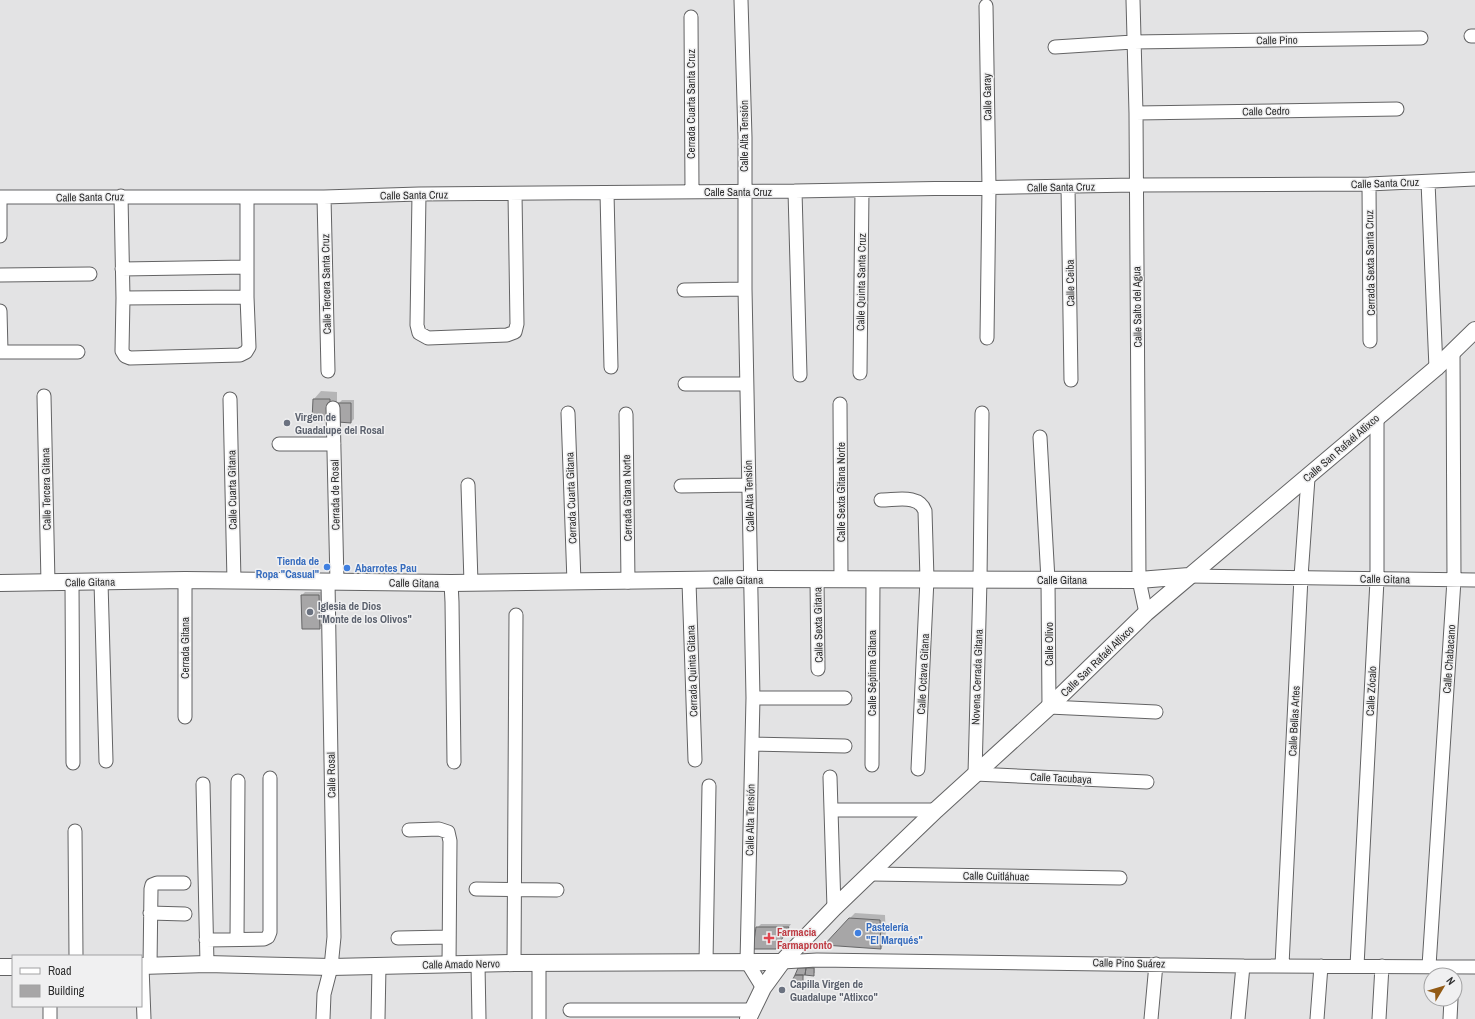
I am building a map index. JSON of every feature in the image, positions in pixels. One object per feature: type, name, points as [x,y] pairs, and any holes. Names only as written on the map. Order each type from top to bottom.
[{"type":"street","name":"Calle Alta Tensión","points":[[742,0],[745,137],[744,192],[746,384],[752,580],[753,698],[746,962]]},
{"type":"street","name":"Calle Salto del Agua","points":[[1133,0],[1136,113],[1139,580],[1146,613]]},
{"type":"street","name":"Calle Garay","points":[[986,6],[989,188],[987,338]]},
{"type":"street","name":"Cerrada Cuarta Santa Cruz","points":[[691,17],[692,191]]},
{"type":"street","name":"Calle Pino","points":[[1055,47],[1133,42],[1421,38]]},
{"type":"street","name":"Calle Cedro","points":[[1136,113],[1397,109]]},
{"type":"street","name":"Calle Santa Cruz","points":[[0,197],[324,197],[419,194],[692,191],[744,192],[1136,185],[1369,184],[1475,180]]},
{"type":"street","points":[[1428,182],[1436,368]]},
{"type":"street","name":"Cerrada Sexta Santa Cruz","points":[[1369,184],[1370,341]]},
{"type":"street","name":"Calle Ceiba","points":[[1068,187],[1071,380]]},
{"type":"street","name":"Calle Quinta Santa Cruz","points":[[860,373],[862,190]]},
{"type":"street","points":[[795,191],[800,375]]},
{"type":"street","points":[[607,193],[610,367]]},
{"type":"street","points":[[419,194],[417,326],[419,333],[428,338],[507,335],[515,332],[517,324],[515,194]]},
{"type":"street","points":[[121,196],[124,298],[122,351],[125,356],[130,358],[240,355],[246,352],[249,347],[247,297],[247,197]]},
{"type":"street","points":[[0,197],[0,236]]},
{"type":"street","name":"Calle Tercera Santa Cruz","points":[[324,197],[328,371]]},
{"type":"street","points":[[122,269],[247,267]]},
{"type":"street","points":[[0,275],[90,274]]},
{"type":"street","points":[[684,290],[745,288]]},
{"type":"street","points":[[124,298],[247,297]]},
{"type":"street","points":[[0,311],[0,352],[78,352]]},
{"type":"street","name":"Calle San Rafaél Atlixco","points":[[751,1014],[763,988],[782,962],[834,908],[872,874],[936,810],[1049,707],[1146,613],[1308,478],[1377,417],[1436,368],[1475,330]]},
{"type":"street","name":"Calle Chabacano","points":[[1429,966],[1454,580],[1453,352]]},
{"type":"street","points":[[685,384],[746,384]]},
{"type":"street","name":"Calle Tercera Gitana","points":[[44,396],[48,582]]},
{"type":"street","name":"Calle Cuarta Gitana","points":[[230,399],[234,581]]},
{"type":"street","name":"Calle Sexta Gitana Norte","points":[[840,404],[841,580]]},
{"type":"street","name":"Cerrada de Rosal","points":[[332,582],[334,444],[333,408]]},
{"type":"street","name":"Cerrada Cuarta Gitana","points":[[568,413],[574,582]]},
{"type":"street","name":"Cerrada Gitana Norte","points":[[626,414],[628,582]]},
{"type":"street","name":"Novena Cerrada Gitana","points":[[975,774],[980,580],[982,414]]},
{"type":"street","name":"Calle Zócalo","points":[[1357,966],[1377,580],[1377,417]]},
{"type":"street","name":"Calle Olivo","points":[[1040,438],[1048,580],[1049,707]]},
{"type":"street","points":[[279,444],[334,444]]},
{"type":"street","name":"Calle Bellas Artes","points":[[1282,965],[1301,576],[1308,478]]},
{"type":"street","points":[[468,485],[471,582]]},
{"type":"street","points":[[680,486],[749,485]]},
{"type":"street","name":"Calle Octava Gitana","points":[[881,500],[915,500],[922,504],[925,511],[927,579],[918,769]]},
{"type":"street","name":"Calle Gitana","points":[[0,584],[185,580],[451,583],[927,579],[1139,580],[1189,576],[1301,576],[1377,580],[1475,580]]},
{"type":"street","name":"Cerrada Gitana","points":[[185,580],[185,717]]},
{"type":"street","name":"Calle Sexta Gitana","points":[[817,580],[818,669]]},
{"type":"street","name":"Calle Séptima Gitana","points":[[872,765],[873,580]]},
{"type":"street","points":[[101,582],[106,761]]},
{"type":"street","name":"Calle Rosal","points":[[323,1019],[324,994],[331,967],[334,937],[332,582]]},
{"type":"street","name":"Cerrada Quinta Gitana","points":[[689,582],[695,760]]},
{"type":"street","points":[[72,583],[73,763]]},
{"type":"street","points":[[451,583],[454,762]]},
{"type":"street","points":[[514,963],[516,614]]},
{"type":"street","points":[[753,698],[846,698]]},
{"type":"street","points":[[1049,707],[1156,712]]},
{"type":"street","points":[[752,744],[845,746]]},
{"type":"street","name":"Calle Tacubaya","points":[[975,774],[1147,782]]},
{"type":"street","points":[[830,777],[834,908]]},
{"type":"street","points":[[206,940],[264,939],[268,937],[270,932],[270,778]]},
{"type":"street","points":[[236,939],[238,781]]},
{"type":"street","points":[[203,784],[207,964]]},
{"type":"street","points":[[706,962],[709,786]]},
{"type":"street","points":[[831,810],[936,810]]},
{"type":"street","points":[[409,830],[439,829],[448,832],[450,841],[449,965]]},
{"type":"street","points":[[74,831],[76,955]]},
{"type":"street","name":"Calle Cuitláhuac","points":[[872,874],[1120,878]]},
{"type":"street","points":[[144,1019],[145,966],[152,885],[157,883],[184,883]]},
{"type":"street","points":[[476,889],[557,890]]},
{"type":"street","points":[[150,913],[185,914]]},
{"type":"street","points":[[398,938],[449,937]]},
{"type":"street","name":"Calle Pino Suárez","points":[[782,962],[817,960],[1434,967]]},
{"type":"street","points":[[746,962],[763,988]]},
{"type":"street","name":"Calle Amado Nervo","points":[[145,966],[207,964],[331,967],[478,965],[514,963],[782,962]]},
{"type":"street","points":[[538,1019],[539,963]]},
{"type":"street","points":[[1151,1019],[1156,964]]},
{"type":"street","points":[[478,965],[479,1019]]},
{"type":"street","points":[[378,1019],[379,966]]},
{"type":"street","points":[[1238,1019],[1243,966]]},
{"type":"street","points":[[1317,1019],[1321,966]]},
{"type":"street","points":[[1379,1019],[1382,966]]},
{"type":"street","name":"Calle Pino Suárez","points":[[1463,969],[1475,966]]},
{"type":"street","points":[[0,967],[12,967]]},
{"type":"street","points":[[50,1007],[50,1019]]},
{"type":"street","points":[[1450,1019],[1451,1007]]},
{"type":"street","points":[[570,1010],[751,1014]]},
{"type":"building","points":[[313,399],[330,399],[330,420],[312,420]]},
{"type":"building","points":[[338,403],[351,403],[351,423],[338,422]]},
{"type":"building","name":"Iglesia de Dios \"Monte de los Olivos\"","points":[[301,595],[319,595],[320,629],[302,629]]},
{"type":"building","name":"Pastelería \"El Marqués\"","points":[[849,918],[880,920],[881,949],[824,945]]},
{"type":"building","name":"Farmacia Farmapronto","points":[[756,927],[789,927],[776,949],[753,949]]},
{"type":"building","points":[[798,968],[806,968],[805,975],[795,975]]},
{"type":"building","points":[[806,968],[814,968],[814,976],[805,975]]},
{"type":"building","points":[[795,975],[803,975],[803,983],[791,983]]},
{"type":"place","name":"Virgen de Guadalupe del Rosal","points":[[287,423]]},
{"type":"place","name":"Tienda de Ropa \"Casual\"","points":[[327,567]]},
{"type":"place","name":"Abarrotes Pau","points":[[347,568]]},
{"type":"place","name":"Iglesia de Dios \"Monte de los Olivos\"","points":[[310,612]]},
{"type":"place","name":"Pastelería \"El Marqués\"","points":[[858,933]]},
{"type":"place","name":"Farmacia Farmapronto","points":[[769,938]]},
{"type":"place","name":"Capilla Virgen de Guadalupe \"Atlixco\"","points":[[782,990]]}]
